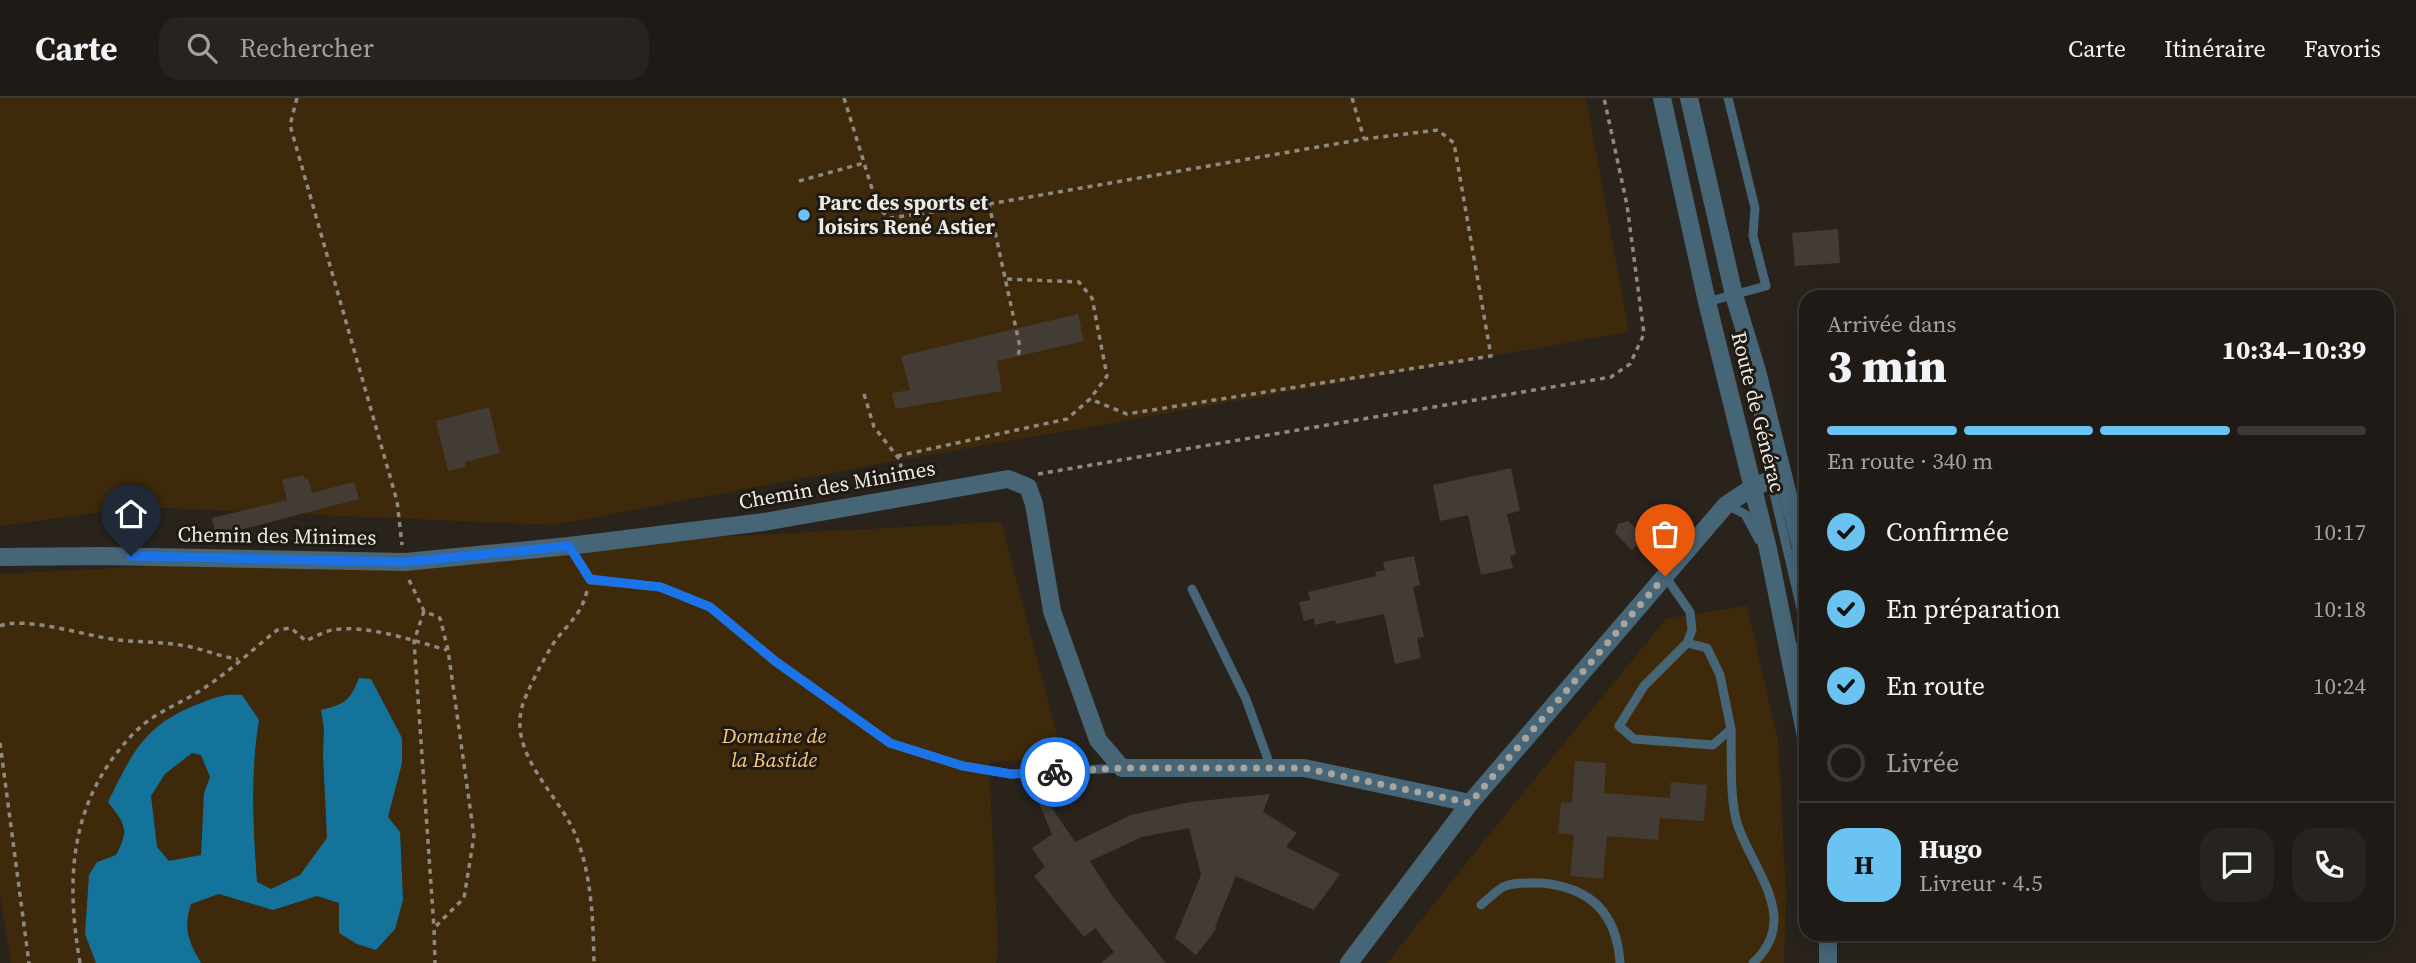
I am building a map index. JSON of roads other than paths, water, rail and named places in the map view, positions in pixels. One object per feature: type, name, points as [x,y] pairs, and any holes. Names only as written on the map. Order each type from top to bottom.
[{"type":"street","name":"Route de Générac","points":[[1662,98],[1684,201],[1711,301],[1768,549],[1799,705]]},
{"type":"street","name":"Route de Générac","points":[[1689,98],[1734,295],[1757,371],[1797,543]]},
{"type":"street","name":"Chemin des Minimes","points":[[0,557],[103,556],[406,568],[764,522],[1008,479],[1028,487],[1034,504],[1052,611],[1098,740],[1122,768]]},
{"type":"street","points":[[1349,963],[1470,803],[1726,505],[1753,487],[1771,480]]},
{"type":"street","points":[[1122,768],[1304,768],[1470,803]]},
{"type":"street","points":[[1828,941],[1828,963]]},
{"type":"lane","points":[[1711,301],[1766,286],[1753,236],[1755,208],[1728,98]]},
{"type":"lane","points":[[1757,371],[1759,429],[1771,480],[1797,543],[1799,562]]},
{"type":"lane","points":[[1726,505],[1745,514],[1759,539],[1799,725]]},
{"type":"lane","points":[[1768,549],[1797,543]]},
{"type":"lane","points":[[569,546],[590,579],[660,587],[710,607],[775,661],[890,743],[963,766],[1011,774],[1122,768]]},
{"type":"lane","points":[[1665,576],[1690,612],[1692,630],[1687,643],[1644,686],[1619,726],[1634,739],[1713,745],[1731,729]]},
{"type":"lane","points":[[1192,589],[1246,699],[1271,768]]},
{"type":"lane","points":[[1784,636],[1799,654]]},
{"type":"lane","points":[[1687,643],[1707,648],[1720,675],[1731,729],[1738,825],[1759,866],[1776,918],[1767,950],[1753,963]]},
{"type":"lane","points":[[1481,905],[1504,886],[1530,883],[1561,885],[1592,898],[1609,921],[1619,943],[1620,963]]},
{"type":"water","points":[[359,678],[371,679],[402,738],[402,763],[388,817],[400,832],[403,900],[395,929],[376,950],[357,944],[339,933],[339,903],[317,896],[273,910],[219,894],[191,904],[187,920],[188,934],[201,963],[96,963],[85,934],[89,875],[97,862],[116,855],[123,839],[122,822],[108,802],[125,768],[143,741],[166,720],[182,711],[221,696],[242,695],[259,720],[253,780],[257,882],[271,889],[300,875],[327,838],[324,729],[321,710],[345,701]],"holes":[[[192,753],[201,755],[210,777],[204,793],[201,855],[169,861],[157,847],[151,796],[165,774]]]},
{"type":"place","name":"Parc des sports et loisirs René Astier","points":[[804,215]]},
{"type":"park label","name":"Domaine de la Bastide","points":[[774,748]]}]
